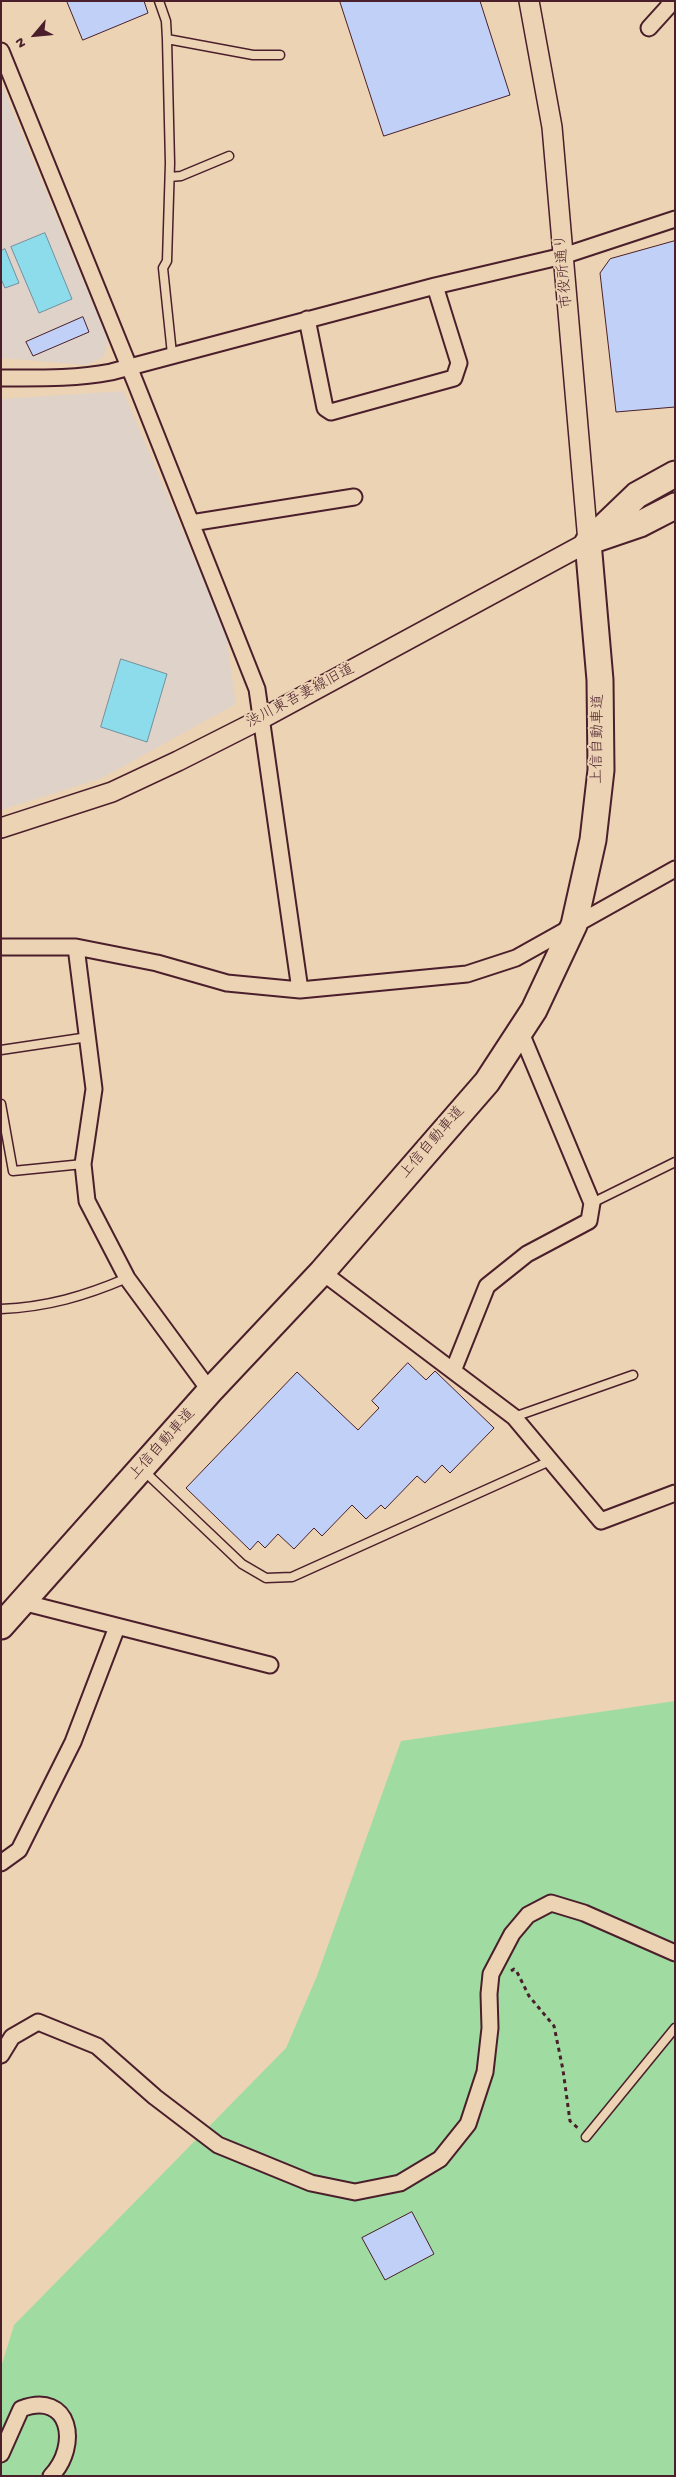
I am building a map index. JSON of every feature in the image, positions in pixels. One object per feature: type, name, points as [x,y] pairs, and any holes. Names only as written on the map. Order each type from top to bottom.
[{"type":"highway","points":[[588,542],[637,495],[675,474]]},
{"type":"highway","points":[[588,542],[640,524],[674,507]]},
{"type":"highway","name":"上信自動車道","points":[[1,1626],[210,1391],[322,1272],[487,1082],[521,1033],[574,925],[592,840],[602,770],[600,680],[588,542]]},
{"type":"street","name":"市役所通り","points":[[528,1],[552,127],[588,542]]},
{"type":"street","points":[[649,28],[668,7],[670,1]]},
{"type":"street","points":[[1,51],[257,689],[263,718],[300,990]]},
{"type":"street","points":[[1,378],[89,376],[435,286],[563,256],[675,219]]},
{"type":"street","points":[[306,319],[325,408],[331,412],[454,378],[459,363],[435,286]]},
{"type":"street","points":[[191,523],[354,497]]},
{"type":"street","name":"渋川東吾妻線旧道","points":[[1,828],[112,792],[263,718],[588,542]]},
{"type":"street","points":[[1,947],[76,947],[157,963],[227,983],[300,990],[467,974],[516,958],[675,869]]},
{"type":"street","points":[[76,947],[94,1089],[84,1164],[87,1201],[127,1278],[210,1391]]},
{"type":"street","points":[[453,1371],[487,1286],[527,1254],[589,1221],[592,1203],[521,1033]]},
{"type":"street","points":[[322,1272],[514,1417],[552,1460],[601,1522],[675,1492]]},
{"type":"street","points":[[22,1602],[270,1665]]},
{"type":"street","points":[[1,1863],[19,1850],[73,1742],[116,1627]]},
{"type":"street","points":[[1,2055],[12,2037],[38,2022],[97,2046],[155,2097],[218,2145],[311,2183],[355,2192],[400,2183],[440,2159],[468,2124],[485,2072],[490,2028],[489,1994],[491,1974],[512,1934],[528,1915],[551,1903],[584,1913],[675,1954]]},
{"type":"street","points":[[1,2454],[21,2409],[34,2404],[47,2405],[60,2413],[68,2426],[68,2446],[58,2469],[51,2476]]},
{"type":"lane","points":[[159,1],[166,21],[167,39],[170,177],[167,261],[163,268],[172,354]]},
{"type":"lane","points":[[167,39],[253,55],[280,56]]},
{"type":"lane","points":[[170,177],[181,176],[229,156]]},
{"type":"lane","points":[[1,1050],[88,1037]]},
{"type":"lane","points":[[1,1104],[13,1171],[84,1164]]},
{"type":"lane","points":[[592,1203],[675,1162]]},
{"type":"lane","points":[[1,1309],[36,1307],[96,1291],[127,1278]]},
{"type":"lane","points":[[514,1417],[633,1375]]},
{"type":"lane","points":[[141,1469],[242,1564],[266,1578],[292,1577],[552,1460]]},
{"type":"lane","points":[[586,2137],[675,2028]]},
{"type":"path","points":[[509,1973],[514,1969],[517,1972],[529,1996],[554,2026],[563,2070],[570,2121],[586,2137]]},
{"type":"shaded area","points":[[1,84],[108,340],[104,357],[86,365],[1,358]]},
{"type":"shaded area","points":[[123,391],[226,633],[236,704],[102,778],[1,810],[1,399]]},
{"type":"green space","points":[[675,1701],[675,2476],[1,2476],[1,2367],[14,2325],[286,2048],[317,1976],[401,1741]]},
{"type":"water","points":[[45,233],[72,299],[39,313],[11,247]]},
{"type":"water","points":[[5,249],[19,283],[5,288],[1,279],[1,251]]},
{"type":"water","points":[[121,659],[167,674],[147,742],[101,727]]},
{"type":"building","points":[[67,1],[144,1],[148,13],[83,40]]},
{"type":"building","points":[[340,1],[480,1],[510,95],[384,136]]},
{"type":"building","points":[[675,241],[675,407],[616,412],[600,273],[610,259]]},
{"type":"building","points":[[83,317],[89,332],[33,356],[26,342]]},
{"type":"building","points":[[408,1363],[426,1380],[435,1371],[494,1428],[450,1473],[442,1465],[425,1483],[417,1476],[385,1509],[381,1505],[366,1519],[352,1505],[322,1536],[314,1528],[294,1549],[278,1534],[265,1548],[258,1541],[250,1550],[186,1488],[297,1372],[358,1430],[379,1408],[372,1401]]},
{"type":"building","points":[[412,2212],[434,2254],[385,2280],[362,2238]]}]
